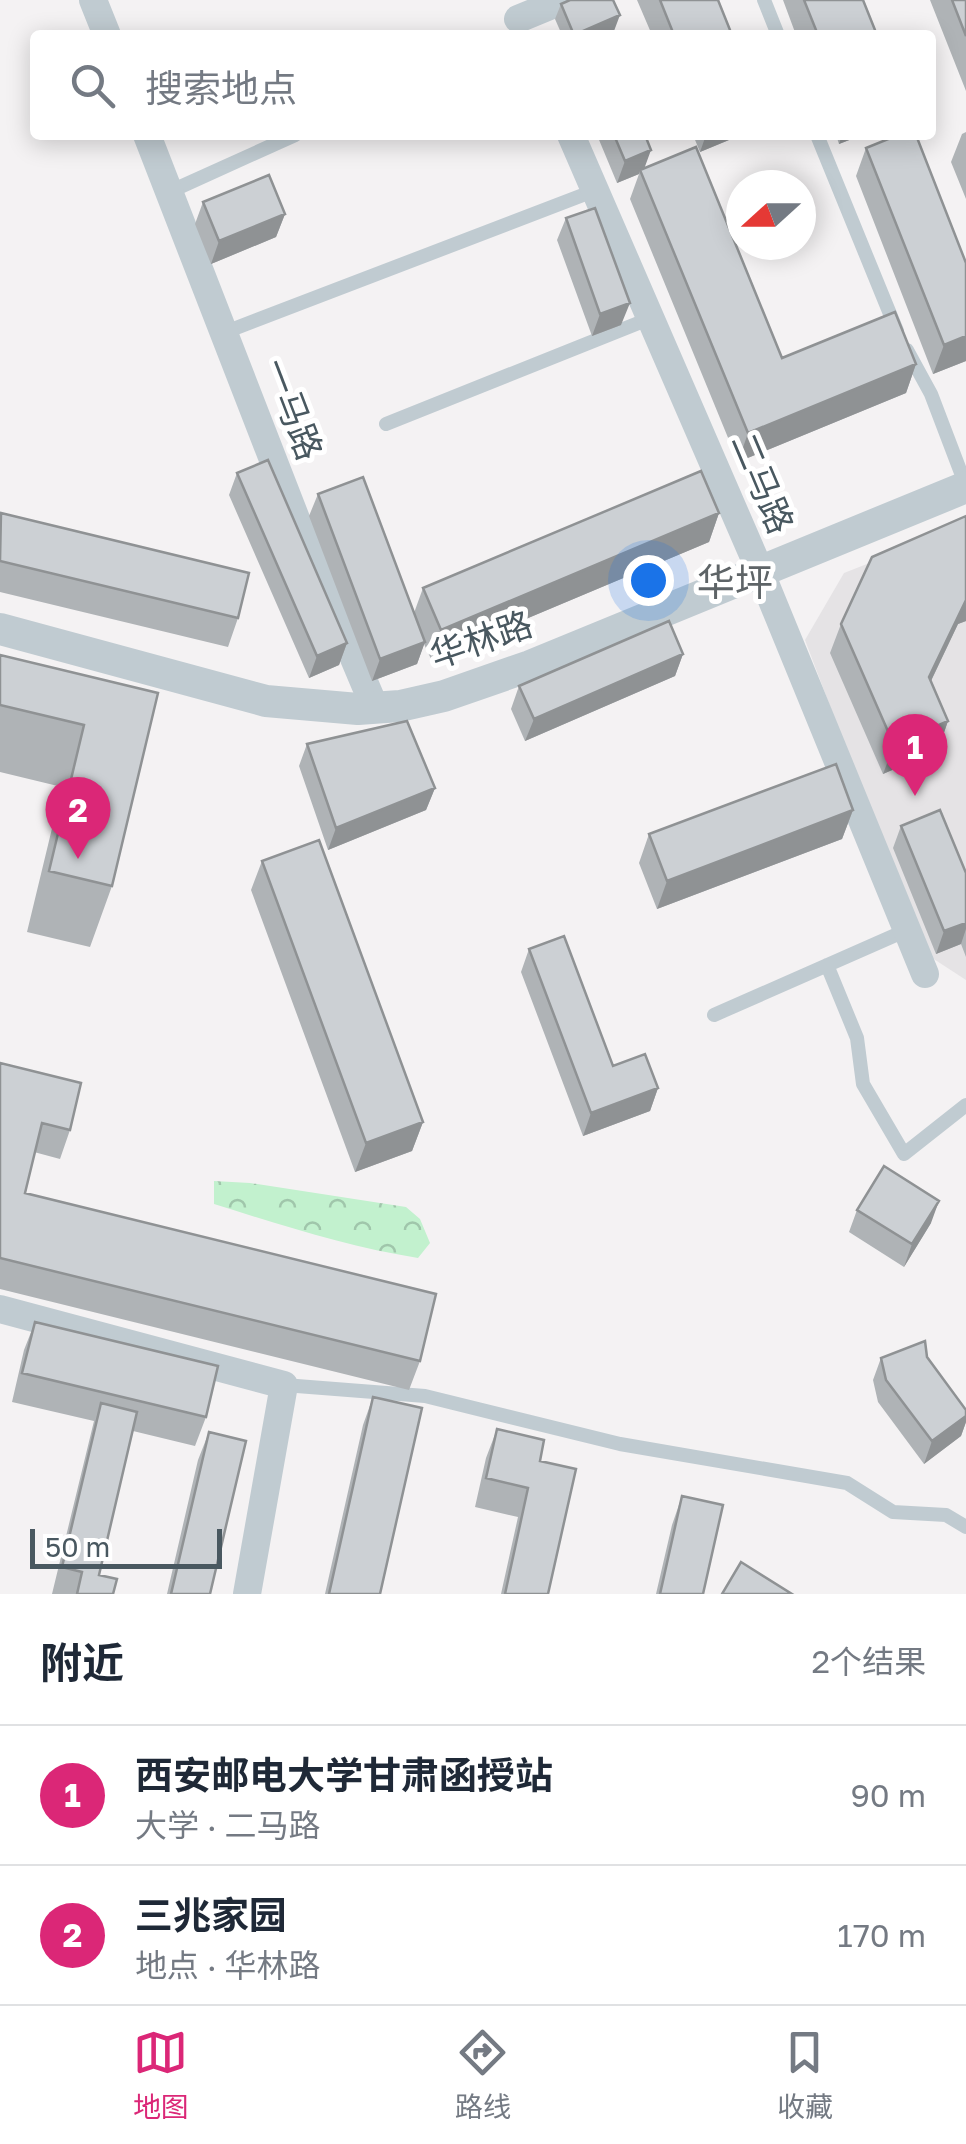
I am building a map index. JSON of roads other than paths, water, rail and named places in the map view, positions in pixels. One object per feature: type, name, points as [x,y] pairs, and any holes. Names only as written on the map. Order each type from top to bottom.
[{"type":"street","points":[[93,0],[105,30]]},
{"type":"street","points":[[518,18],[564,0]]},
{"type":"street","name":"一马路","points":[[149,140],[305,542],[375,708]]},
{"type":"street","name":"二马路","points":[[572,140],[760,571],[925,974]]},
{"type":"street","name":"华林路","points":[[0,629],[266,701],[400,706],[444,696],[530,666],[966,486]]},
{"type":"street","points":[[0,1309],[284,1385],[248,1594]]},
{"type":"lane","points":[[764,0],[776,30]]},
{"type":"lane","points":[[169,192],[285,140]]},
{"type":"lane","points":[[820,140],[889,316],[931,394],[966,486]]},
{"type":"lane","points":[[223,333],[596,190]]},
{"type":"lane","points":[[386,424],[651,318]]},
{"type":"lane","points":[[714,1016],[907,930]]},
{"type":"lane","points":[[827,966],[857,1038],[864,1084],[904,1154],[966,1105]]},
{"type":"lane","points":[[284,1385],[425,1396],[620,1444],[847,1484],[893,1512],[946,1515],[966,1527]]},
{"type":"place","name":"西安邮电大学甘肃函授站","points":[[915,796]]},
{"type":"place","name":"三兆家园","points":[[78,859]]},
{"type":"district","name":"华坪","points":[[735,581]]}]
